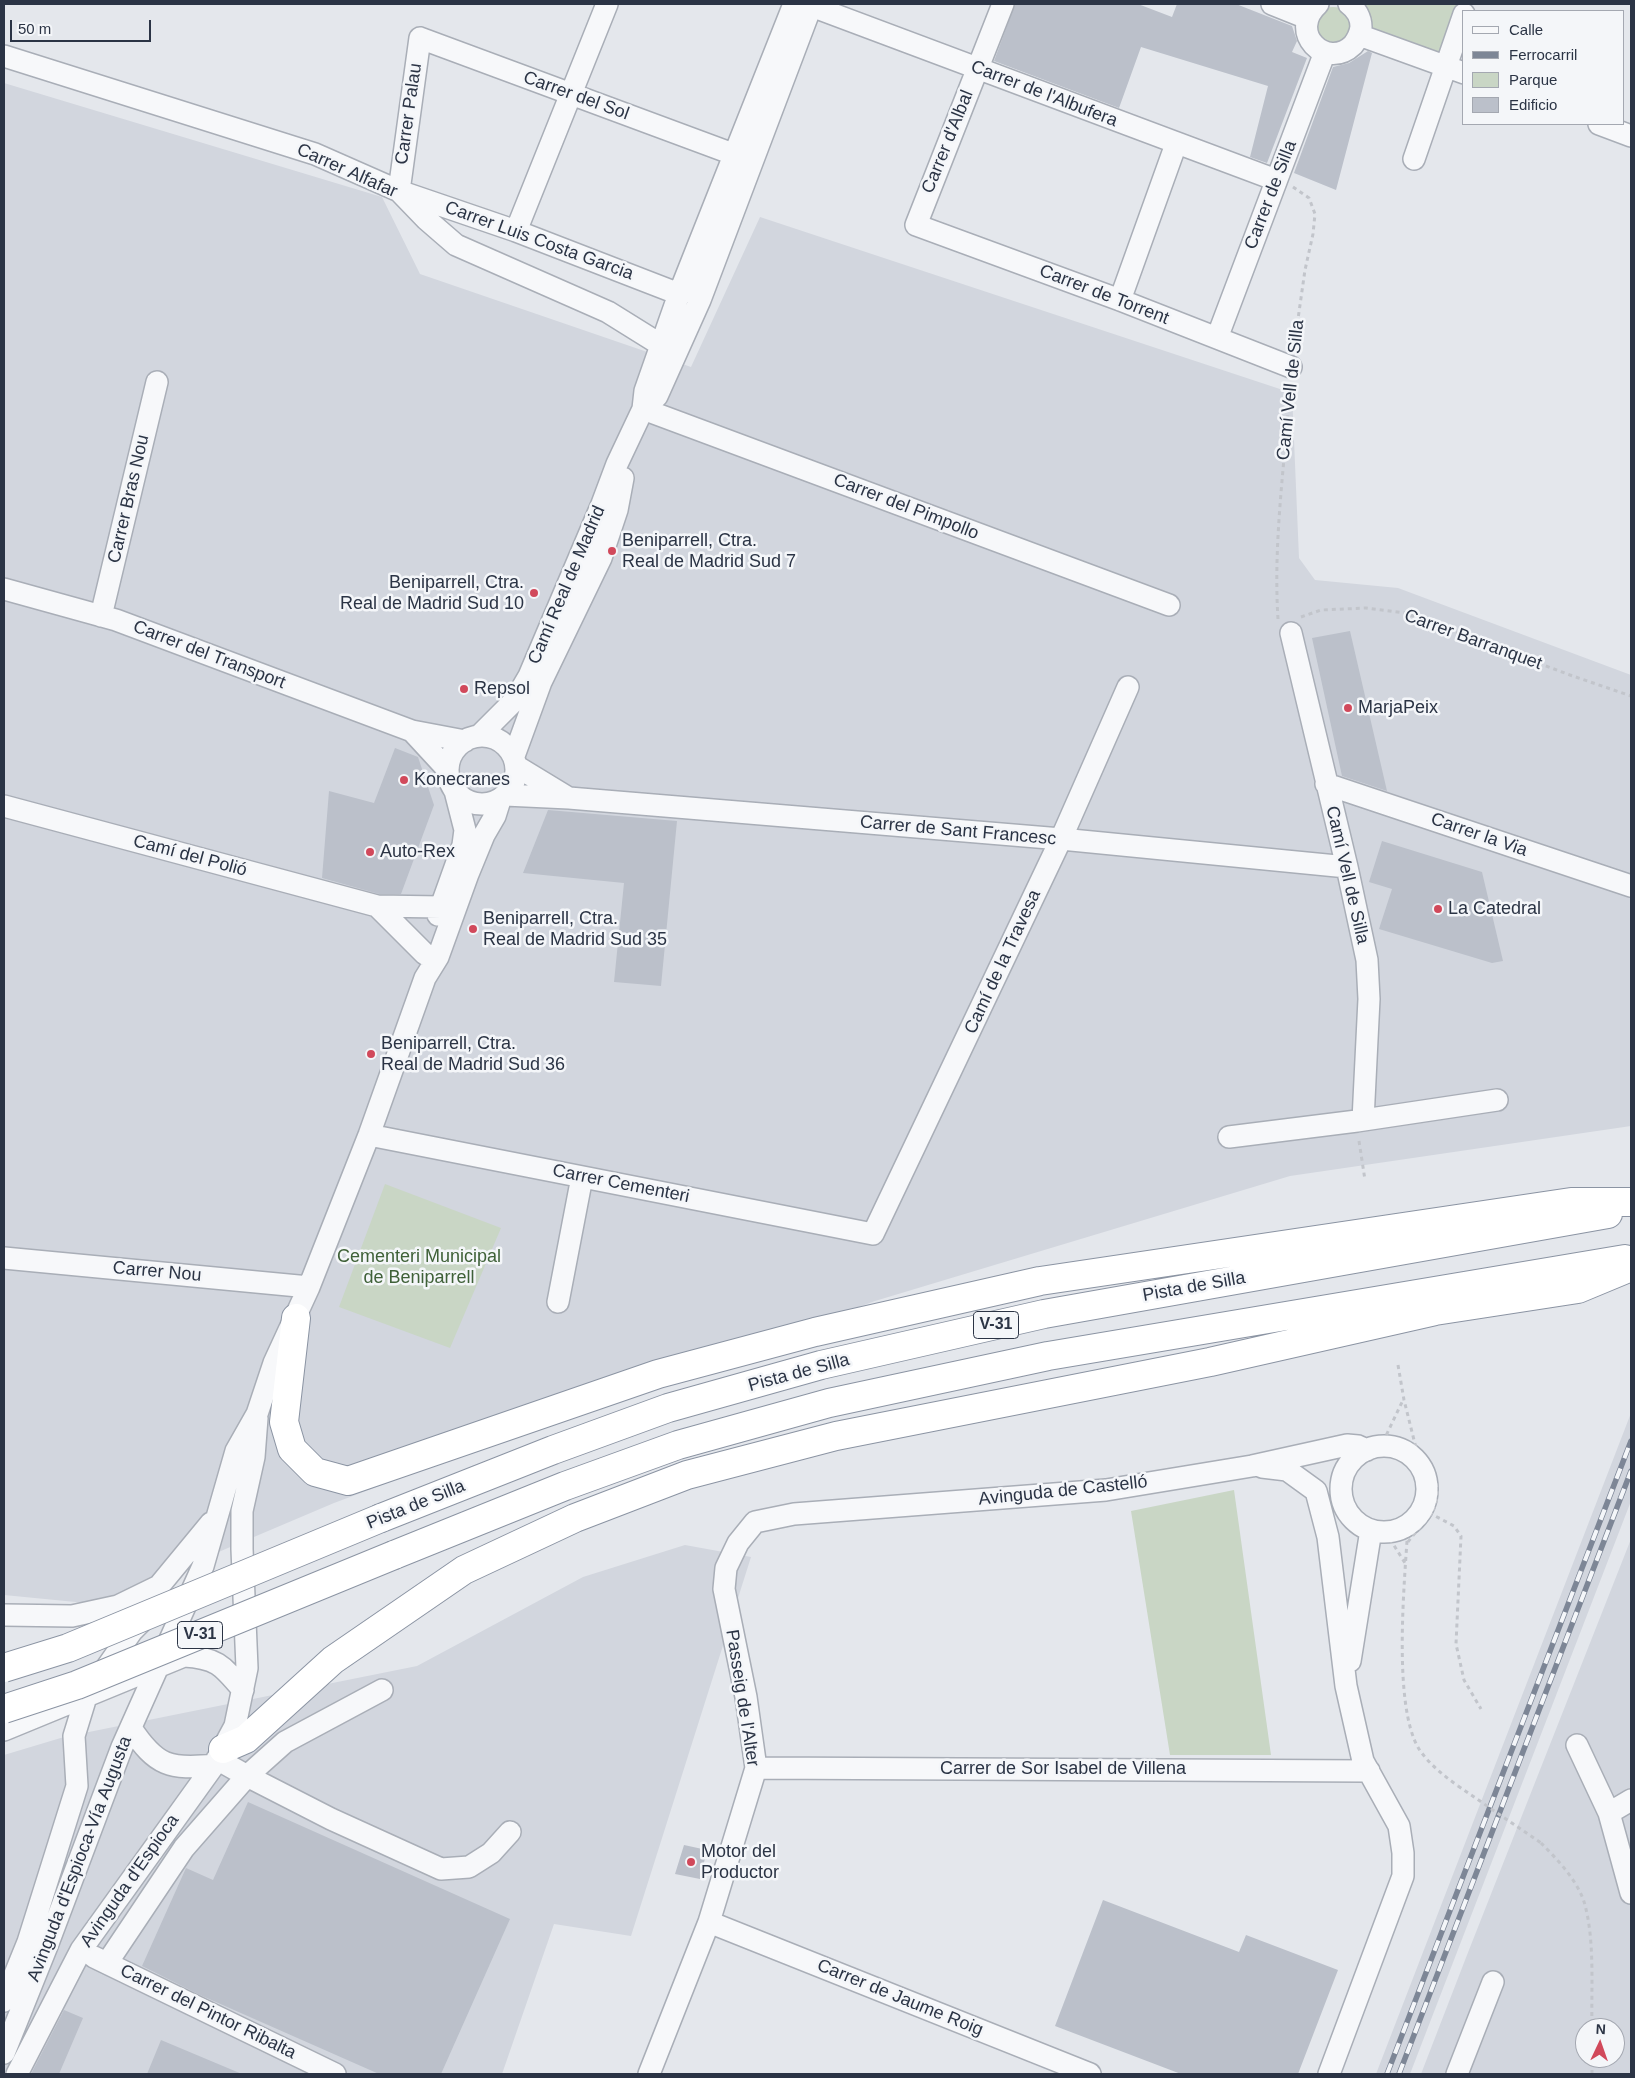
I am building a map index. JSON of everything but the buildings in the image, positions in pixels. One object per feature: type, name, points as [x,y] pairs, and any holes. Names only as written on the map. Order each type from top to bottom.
[{"type":"highway","points":[[296,1318],[284,1422],[292,1449],[315,1472],[348,1481],[658,1374],[815,1332],[1040,1281],[1571,1202],[1631,1202]]},
{"type":"highway","name":"Pista de Silla","points":[[4,1668],[68,1648],[381,1518],[553,1450],[668,1408],[821,1365],[1044,1314],[1631,1209]]},
{"type":"highway","name":"Pista de Silla","points":[[4,1709],[77,1684],[565,1486],[678,1445],[829,1403],[1048,1356],[1631,1258]]},
{"type":"highway","points":[[218,1757],[246,1739],[333,1660],[464,1570],[575,1518],[687,1475],[836,1436],[1210,1362],[1435,1311],[1578,1289],[1631,1267]]},
{"type":"street","points":[[516,231],[607,4]]},
{"type":"street","points":[[670,348],[679,294],[733,154],[806,4]]},
{"type":"street","points":[[670,348],[714,260],[742,188],[806,4]]},
{"type":"street","name":"Carrer de l'Albufera","points":[[806,4],[1276,180]]},
{"type":"street","name":"Carrer d'Albal","points":[[916,225],[1003,4]]},
{"type":"street","points":[[1272,4],[1312,11],[1307,34],[1317,48],[1333,54],[1349,48],[1359,35],[1360,19],[1357,12],[1348,4]]},
{"type":"street","points":[[1414,159],[1455,70],[1462,25]]},
{"type":"street","points":[[1359,35],[1455,70]]},
{"type":"street","name":"Carrer del Sol","points":[[420,38],[733,154]]},
{"type":"street","name":"Carrer Palau","points":[[398,191],[420,38]]},
{"type":"street","name":"Carrer de Silla","points":[[1217,338],[1324,52]]},
{"type":"street","name":"Carrer Alfafar","points":[[4,56],[315,154],[398,191],[426,220],[456,244],[608,312],[670,348]]},
{"type":"street","points":[[1602,125],[1631,136]]},
{"type":"street","points":[[1120,300],[1176,144]]},
{"type":"street","points":[[733,154],[739,159],[742,188]]},
{"type":"street","name":"Carrer Luis Costa Garcia","points":[[398,191],[516,231],[679,294]]},
{"type":"street","name":"Carrer de Torrent","points":[[916,225],[1120,300],[1291,368]]},
{"type":"street","points":[[679,294],[693,289],[699,272],[714,260]]},
{"type":"street","name":"Camí Real de Madrid","points":[[472,738],[515,700],[529,676],[617,464],[650,402],[670,348]]},
{"type":"street","name":"Carrer Bras Nou","points":[[101,616],[157,382]]},
{"type":"street","name":"Carrer del Pimpollo","points":[[650,402],[1169,605]]},
{"type":"street","name":"Camí Real de Madrid","points":[[515,761],[541,682],[601,558],[617,510],[625,450]]},
{"type":"street","name":"Carrer del Transport","points":[[4,589],[101,616],[412,731],[472,738]]},
{"type":"street","name":"Camí Vell de Silla","points":[[1284,627],[1347,866],[1361,928],[1369,999],[1363,1120]]},
{"type":"street","name":"Camí de la Travesa","points":[[873,1234],[1061,839],[1128,687]]},
{"type":"street","name":"Carrer del Transport","points":[[412,731],[448,770]]},
{"type":"street","points":[[157,1666],[203,1566],[236,1451],[257,1414],[274,1363],[309,1287],[369,1135],[425,978],[438,957],[484,835],[503,797],[514,782],[515,761],[508,747],[500,740],[472,738],[453,753],[448,770],[465,830],[463,845],[424,954],[425,978]]},
{"type":"street","name":"Carrer de Sant Francesc","points":[[515,761],[569,798]]},
{"type":"street","name":"Carrer la Via","points":[[1326,784],[1631,886]]},
{"type":"street","points":[[455,791],[462,798],[481,804],[503,797]]},
{"type":"street","name":"Carrer de Sant Francesc","points":[[503,797],[569,798],[1061,839],[1347,866]]},
{"type":"street","name":"Camí del Polió","points":[[4,806],[377,906],[441,907]]},
{"type":"street","points":[[377,906],[424,954]]},
{"type":"street","points":[[1229,1137],[1497,1100]]},
{"type":"street","name":"Carrer Cementeri","points":[[369,1135],[873,1234]]},
{"type":"street","points":[[558,1302],[582,1176]]},
{"type":"street","name":"Carrer Nou","points":[[4,1258],[309,1287]]},
{"type":"street","points":[[243,1690],[247,1668],[242,1511],[254,1457],[257,1414]]},
{"type":"street","name":"Avinguda de Castelló","points":[[755,1522],[794,1514],[1106,1490],[1252,1466],[1347,1445],[1374,1448]]},
{"type":"street","points":[[1374,1448],[1396,1448],[1418,1456],[1426,1477],[1428,1490],[1427,1511],[1419,1516],[1408,1534],[1397,1530],[1378,1531],[1362,1526],[1348,1513],[1343,1502],[1341,1489],[1348,1465],[1357,1456],[1374,1448]]},
{"type":"street","points":[[1252,1466],[1287,1470],[1316,1491],[1328,1538],[1346,1686],[1363,1761],[1399,1826],[1403,1853],[1403,1876],[1329,2074]]},
{"type":"street","points":[[1328,1538],[1348,1513]]},
{"type":"street","points":[[4,1615],[72,1616],[118,1606],[159,1586],[216,1518]]},
{"type":"street","name":"Passeig de l'Alter","points":[[648,2074],[709,1922],[756,1768],[746,1697],[724,1589],[726,1568],[738,1543],[755,1522]]},
{"type":"street","points":[[1346,1686],[1378,1531]]},
{"type":"street","points":[[4,2001],[18,1968],[77,1786],[74,1736],[86,1697],[132,1630],[203,1566]]},
{"type":"street","points":[[4,1730],[184,1656],[206,1658],[224,1668],[243,1690]]},
{"type":"street","name":"Avinguda d'Espioca-Vía Augusta","points":[[4,2053],[130,1728],[157,1666]]},
{"type":"street","name":"Avinguda d'Espioca","points":[[17,2074],[81,1950],[218,1757],[235,1726],[243,1690]]},
{"type":"street","points":[[107,1963],[184,1848],[247,1776],[285,1742],[382,1690]]},
{"type":"street","points":[[130,1728],[155,1758],[171,1766],[191,1768],[218,1757],[247,1776],[332,1819],[441,1869],[469,1867],[490,1852],[510,1832]]},
{"type":"street","points":[[1577,1745],[1609,1812],[1631,1893]]},
{"type":"street","name":"Carrer de Sor Isabel de Villena","points":[[756,1768],[1369,1771]]},
{"type":"street","points":[[1609,1812],[1631,1800]]},
{"type":"street","name":"Carrer de Jaume Roig","points":[[709,1922],[1090,2074]]},
{"type":"street","points":[[18,1968],[47,1946]]},
{"type":"street","name":"Carrer del Pintor Ribalta","points":[[81,1950],[334,2074]]},
{"type":"street","points":[[1457,2074],[1493,1982]]},
{"type":"path","name":"Camí Vell de Silla","points":[[1276,180],[1295,188],[1308,198],[1315,214],[1313,234],[1304,270],[1291,368],[1281,486],[1276,598],[1284,627]]},
{"type":"path","name":"Carrer Barranquet","points":[[1284,627],[1297,618],[1321,610],[1366,608],[1405,613],[1631,696]]},
{"type":"path","points":[[1360,1147],[1364,1180]]},
{"type":"path","points":[[1398,1365],[1404,1400],[1418,1456],[1432,1470],[1436,1482],[1436,1497],[1408,1534],[1403,1670],[1408,1721],[1419,1748],[1439,1772],[1541,1843],[1564,1866],[1584,1904],[1590,1946],[1592,2018]]},
{"type":"path","points":[[1374,1448],[1404,1400]]},
{"type":"path","points":[[1427,1511],[1454,1526],[1461,1536],[1456,1644],[1464,1680],[1481,1709]]},
{"type":"path","points":[[1378,1531],[1406,1564]]},
{"type":"shaded area","points":[[4,83],[382,197],[420,274],[691,367],[760,217],[1292,393],[1299,558],[1315,580],[1398,588],[1631,675],[1631,1126],[1290,1176],[875,1301],[334,1503],[96,1604],[4,1595]]},
{"type":"shaded area","points":[[1631,1413],[1631,1501],[1410,2074],[1376,2074]]},
{"type":"shaded area","points":[[1631,1539],[1631,2074],[1421,2074],[1467,1955]]},
{"type":"shaded area","points":[[685,1545],[751,1557],[631,1936],[554,1924],[502,2074],[4,2074],[4,1755],[64,1737],[417,1666],[583,1577]]},
{"type":"green space","points":[[1364,4],[1457,4],[1439,55],[1371,30]]},
{"type":"green space","points":[[1333,7],[1345,13],[1351,25],[1345,37],[1333,43],[1321,37],[1315,25],[1321,13]]},
{"type":"green space","name":"Cementeri Municipal de Beniparrell","points":[[385,1184],[501,1228],[450,1348],[339,1307]]},
{"type":"green space","points":[[1234,1490],[1271,1755],[1170,1755],[1131,1511]]},
{"type":"railway","points":[[1387,2074],[1631,1441]]},
{"type":"railway","points":[[1399,2074],[1631,1471]]},
{"type":"place","name":"Beniparrell, Ctra. Real de Madrid Sud 7","points":[[612,551]]},
{"type":"place","name":"Beniparrell, Ctra. Real de Madrid Sud 10","points":[[534,593]]},
{"type":"place","name":"Repsol","points":[[464,689]]},
{"type":"place","name":"MarjaPeix","points":[[1348,708]]},
{"type":"place","name":"Konecranes","points":[[404,780]]},
{"type":"place","name":"Auto-Rex","points":[[370,852]]},
{"type":"place","name":"La Catedral","points":[[1438,909]]},
{"type":"place","name":"Beniparrell, Ctra. Real de Madrid Sud 35","points":[[473,929]]},
{"type":"place","name":"Beniparrell, Ctra. Real de Madrid Sud 36","points":[[371,1054]]},
{"type":"place","name":"Motor del Productor","points":[[691,1862]]}]
